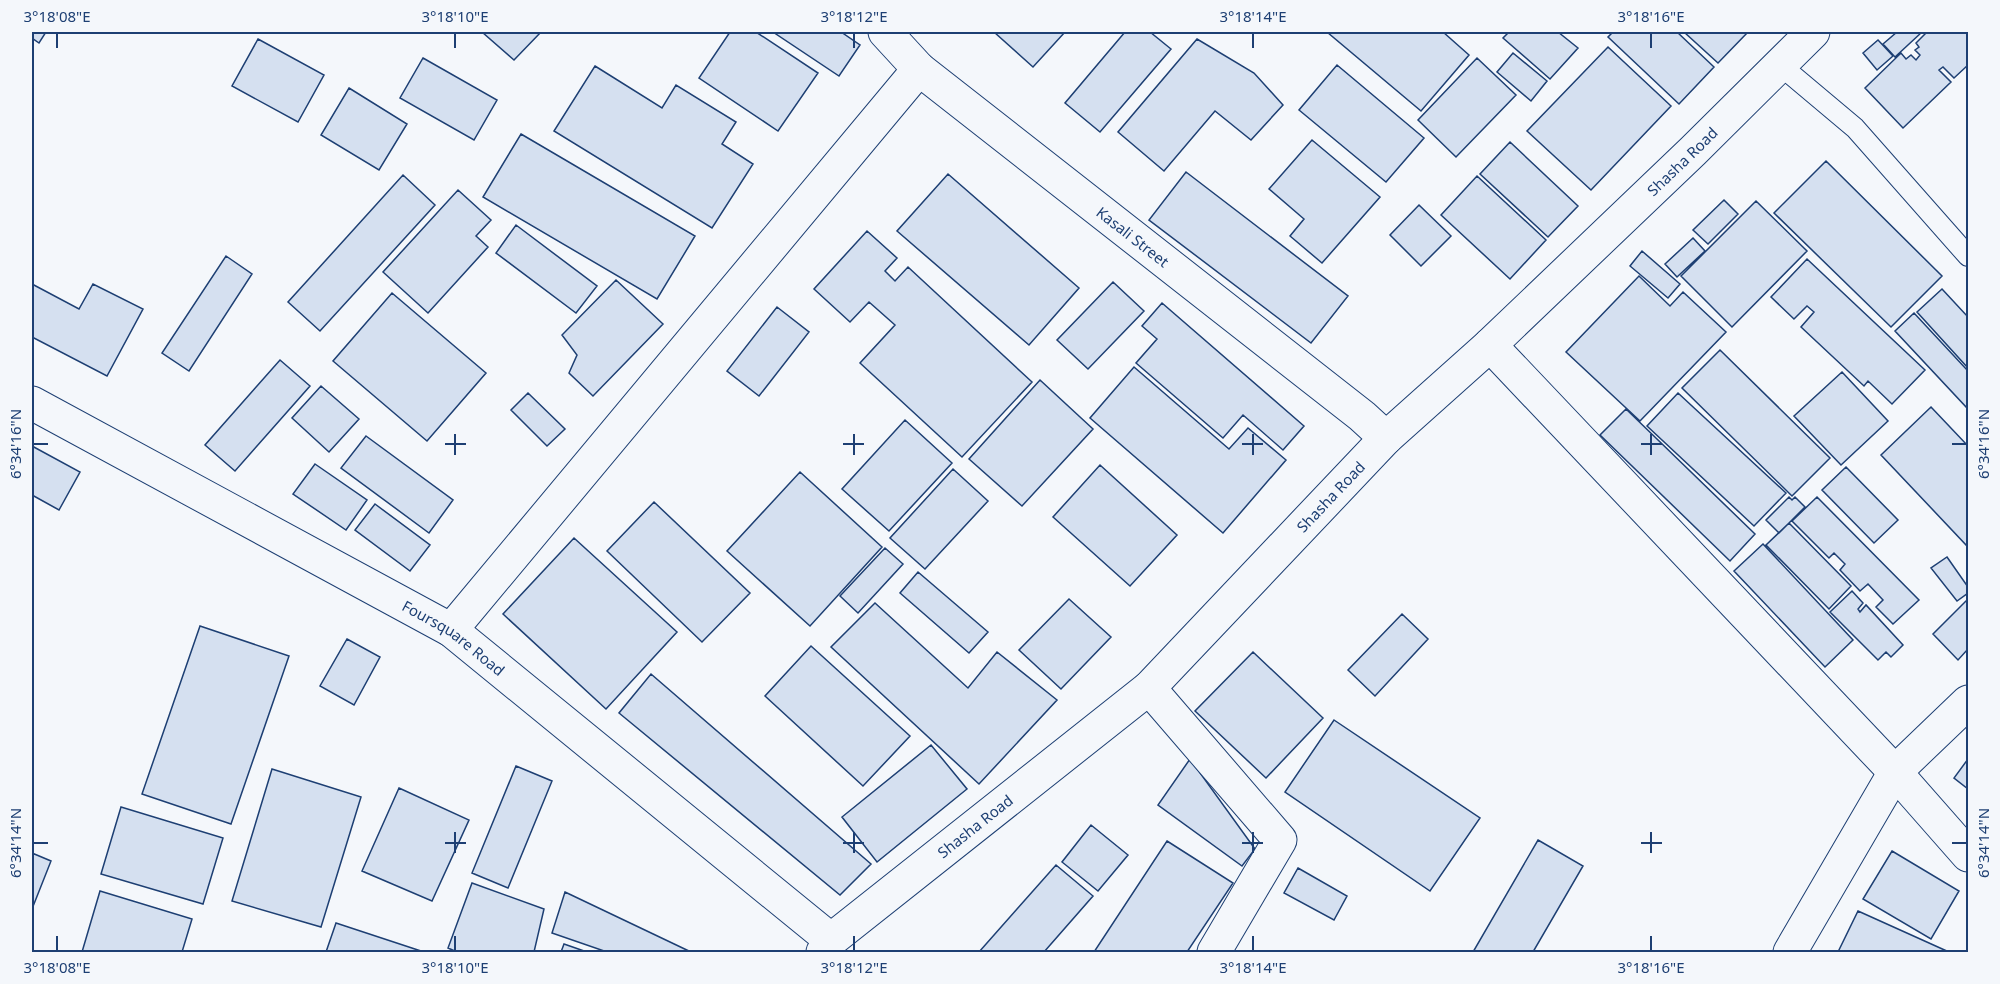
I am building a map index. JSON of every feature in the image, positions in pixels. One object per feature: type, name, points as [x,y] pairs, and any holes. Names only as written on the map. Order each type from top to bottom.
[{"type":"street","name":"Kasali Street","points":[[885,32],[919,69],[1343,401],[1386,438]]},
{"type":"street","name":"Shasha Road","points":[[827,946],[1149,688],[1386,438],[1490,345],[1814,32]]},
{"type":"street","points":[[451,630],[919,69]]},
{"type":"street","points":[[1490,345],[1895,772],[1968,855]]},
{"type":"street","name":"Foursquare Road","points":[[32,403],[451,630],[827,946]]},
{"type":"street","points":[[1149,688],[1280,840],[1214,952]]},
{"type":"street","points":[[1790,952],[1895,772],[1968,702]]},
{"type":"lane","points":[[1780,65],[1855,128],[1968,256]]},
{"type":"building","points":[[32,32],[46,32],[39,43],[32,38]]},
{"type":"building","points":[[482,32],[541,32],[514,60]]},
{"type":"building","points":[[730,32],[756,32],[818,73],[778,131],[699,78]]},
{"type":"building","points":[[773,32],[841,32],[860,45],[839,76]]},
{"type":"building","points":[[994,32],[1065,32],[1033,67]]},
{"type":"building","points":[[1125,32],[1150,32],[1171,49],[1100,132],[1065,103]]},
{"type":"building","points":[[1327,32],[1443,32],[1469,55],[1421,111]]},
{"type":"building","points":[[1509,32],[1558,32],[1578,48],[1550,79],[1503,38]]},
{"type":"building","points":[[1613,32],[1677,32],[1714,67],[1679,104],[1608,37]]},
{"type":"building","points":[[1684,32],[1748,32],[1718,63]]},
{"type":"building","points":[[1897,32],[1922,32],[1895,57],[1883,44]]},
{"type":"building","points":[[1927,32],[1968,32],[1968,65],[1954,78],[1943,67],[1939,70],[1951,82],[1903,128],[1865,88],[1901,53],[1906,59],[1911,55],[1916,60],[1920,55],[1915,50],[1919,47],[1916,43]]},
{"type":"building","points":[[258,39],[324,75],[298,122],[232,86]]},
{"type":"building","points":[[1197,39],[1254,73],[1283,105],[1251,140],[1215,111],[1164,171],[1118,132]]},
{"type":"building","points":[[1878,40],[1893,56],[1877,70],[1863,53]]},
{"type":"building","points":[[1608,47],[1671,106],[1591,190],[1527,131]]},
{"type":"building","points":[[1513,53],[1547,81],[1531,101],[1497,72]]},
{"type":"building","points":[[423,58],[497,100],[474,140],[400,98]]},
{"type":"building","points":[[1477,58],[1516,95],[1456,157],[1418,120]]},
{"type":"building","points":[[1337,65],[1424,138],[1386,182],[1299,110]]},
{"type":"building","points":[[595,66],[662,108],[676,85],[736,122],[722,144],[753,164],[712,228],[554,131]]},
{"type":"building","points":[[349,88],[407,124],[379,170],[321,135]]},
{"type":"building","points":[[521,134],[695,236],[657,299],[483,197]]},
{"type":"building","points":[[1312,140],[1380,197],[1322,263],[1290,236],[1304,219],[1269,189]]},
{"type":"building","points":[[1510,142],[1578,206],[1548,237],[1480,174]]},
{"type":"building","points":[[1826,161],[1942,276],[1891,327],[1774,213]]},
{"type":"building","points":[[1186,172],[1348,296],[1311,343],[1149,220]]},
{"type":"building","points":[[948,174],[1079,288],[1029,345],[897,231]]},
{"type":"building","points":[[403,175],[435,205],[320,331],[288,302]]},
{"type":"building","points":[[1477,176],[1546,240],[1510,279],[1441,215]]},
{"type":"building","points":[[458,190],[491,220],[476,236],[488,247],[428,313],[383,272]]},
{"type":"building","points":[[1724,200],[1738,214],[1708,244],[1693,230]]},
{"type":"building","points":[[1756,201],[1807,251],[1732,327],[1681,276]]},
{"type":"building","points":[[1419,205],[1451,236],[1421,266],[1390,235]]},
{"type":"building","points":[[516,225],[597,286],[576,313],[496,253]]},
{"type":"building","points":[[867,231],[897,258],[885,271],[895,281],[908,267],[1032,382],[962,457],[860,363],[895,325],[869,302],[850,322],[814,289]]},
{"type":"building","points":[[1693,238],[1705,251],[1677,277],[1665,264]]},
{"type":"building","points":[[1642,251],[1680,284],[1668,298],[1630,266]]},
{"type":"building","points":[[226,256],[252,274],[189,371],[162,353]]},
{"type":"building","points":[[1807,259],[1925,370],[1892,404],[1868,381],[1864,386],[1801,327],[1814,312],[1807,306],[1794,319],[1771,297]]},
{"type":"building","points":[[1639,276],[1670,306],[1683,292],[1726,332],[1640,421],[1566,352]]},
{"type":"building","points":[[616,280],[663,324],[593,396],[569,373],[577,355],[562,335]]},
{"type":"building","points":[[1113,282],[1144,311],[1088,369],[1057,340]]},
{"type":"building","points":[[32,284],[79,309],[93,284],[143,309],[107,376],[32,337]]},
{"type":"building","points":[[1942,289],[1968,317],[1968,368],[1917,312]]},
{"type":"building","points":[[392,293],[486,373],[427,441],[333,361]]},
{"type":"building","points":[[1162,303],[1304,426],[1283,450],[1243,415],[1223,438],[1136,363],[1157,339],[1142,326]]},
{"type":"building","points":[[777,307],[809,332],[759,396],[727,371]]},
{"type":"building","points":[[1914,313],[1968,371],[1968,409],[1895,331]]},
{"type":"building","points":[[1720,350],[1830,458],[1792,496],[1682,388]]},
{"type":"building","points":[[280,360],[310,386],[235,471],[205,445]]},
{"type":"building","points":[[1134,367],[1229,449],[1248,428],[1286,460],[1223,533],[1090,418]]},
{"type":"building","points":[[1842,372],[1888,421],[1841,465],[1794,416]]},
{"type":"building","points":[[1040,380],[1093,429],[1022,506],[969,459]]},
{"type":"building","points":[[321,386],[359,419],[329,452],[292,418]]},
{"type":"building","points":[[528,393],[565,429],[547,446],[511,410]]},
{"type":"building","points":[[1678,393],[1786,493],[1754,526],[1647,426]]},
{"type":"building","points":[[1931,407],[1968,446],[1968,547],[1881,455]]},
{"type":"building","points":[[1626,409],[1755,534],[1730,561],[1600,435]]},
{"type":"building","points":[[905,420],[952,463],[889,531],[842,489]]},
{"type":"building","points":[[366,436],[453,500],[429,533],[341,468]]},
{"type":"building","points":[[32,446],[80,472],[59,510],[32,495]]},
{"type":"building","points":[[315,464],[367,500],[346,530],[293,494]]},
{"type":"building","points":[[1100,465],[1177,535],[1130,586],[1053,517]]},
{"type":"building","points":[[1846,467],[1898,520],[1874,543],[1822,490]]},
{"type":"building","points":[[953,469],[988,501],[925,569],[890,538]]},
{"type":"building","points":[[800,472],[882,547],[810,626],[727,551]]},
{"type":"building","points":[[1789,497],[1792,500],[1795,497],[1805,507],[1779,533],[1766,520]]},
{"type":"building","points":[[1817,497],[1919,600],[1893,624],[1876,607],[1883,600],[1868,584],[1860,591],[1840,570],[1845,564],[1834,553],[1829,558],[1792,521]]},
{"type":"building","points":[[654,502],[750,593],[702,642],[607,551]]},
{"type":"building","points":[[375,504],[430,545],[410,571],[355,530]]},
{"type":"building","points":[[1789,523],[1851,586],[1829,609],[1766,545]]},
{"type":"building","points":[[574,538],[677,632],[606,709],[503,614]]},
{"type":"building","points":[[1763,544],[1853,640],[1825,667],[1734,571]]},
{"type":"building","points":[[885,548],[903,564],[858,613],[840,596]]},
{"type":"building","points":[[1947,557],[1968,587],[1968,593],[1957,601],[1931,568]]},
{"type":"building","points":[[918,572],[988,632],[969,653],[900,593]]},
{"type":"building","points":[[1852,591],[1863,603],[1858,609],[1860,612],[1866,605],[1903,645],[1891,657],[1886,652],[1878,660],[1830,612]]},
{"type":"building","points":[[1069,599],[1111,637],[1061,689],[1019,650]]},
{"type":"building","points":[[1968,599],[1968,649],[1958,660],[1933,634]]},
{"type":"building","points":[[875,603],[968,688],[997,652],[1057,700],[979,784],[831,647]]},
{"type":"building","points":[[1402,614],[1428,639],[1375,696],[1348,670]]},
{"type":"building","points":[[200,626],[289,656],[231,824],[142,794]]},
{"type":"building","points":[[347,639],[380,657],[354,705],[320,686]]},
{"type":"building","points":[[811,646],[910,736],[863,786],[765,696]]},
{"type":"building","points":[[1253,652],[1323,718],[1266,778],[1195,711]]},
{"type":"building","points":[[651,674],[871,864],[840,895],[619,713]]},
{"type":"building","points":[[1334,720],[1480,818],[1430,891],[1285,792]]},
{"type":"building","points":[[931,745],[967,789],[877,862],[842,817]]},
{"type":"building","points":[[1190,759],[1255,849],[1242,866],[1158,805]]},
{"type":"building","points":[[1968,759],[1968,789],[1954,778]]},
{"type":"building","points":[[516,766],[552,781],[508,888],[472,873]]},
{"type":"building","points":[[272,769],[361,797],[321,927],[232,901]]},
{"type":"building","points":[[399,788],[469,820],[432,901],[362,871]]},
{"type":"building","points":[[121,807],[223,838],[203,904],[101,874]]},
{"type":"building","points":[[1091,825],[1128,855],[1098,891],[1062,862]]},
{"type":"building","points":[[1538,840],[1583,866],[1533,952],[1473,952]]},
{"type":"building","points":[[1167,841],[1233,883],[1187,952],[1094,952]]},
{"type":"building","points":[[1892,851],[1959,891],[1931,939],[1863,899]]},
{"type":"building","points":[[32,853],[51,861],[32,909]]},
{"type":"building","points":[[1056,865],[1093,896],[1044,952],[979,952]]},
{"type":"building","points":[[1298,868],[1347,896],[1334,920],[1284,893]]},
{"type":"building","points":[[472,883],[544,909],[534,952],[457,952],[448,948]]},
{"type":"building","points":[[100,891],[192,919],[182,952],[82,952]]},
{"type":"building","points":[[565,892],[691,952],[607,952],[552,933]]},
{"type":"building","points":[[1858,911],[1949,952],[1838,952]]},
{"type":"building","points":[[336,923],[424,952],[326,952]]},
{"type":"building","points":[[564,944],[587,952],[561,952]]}]
